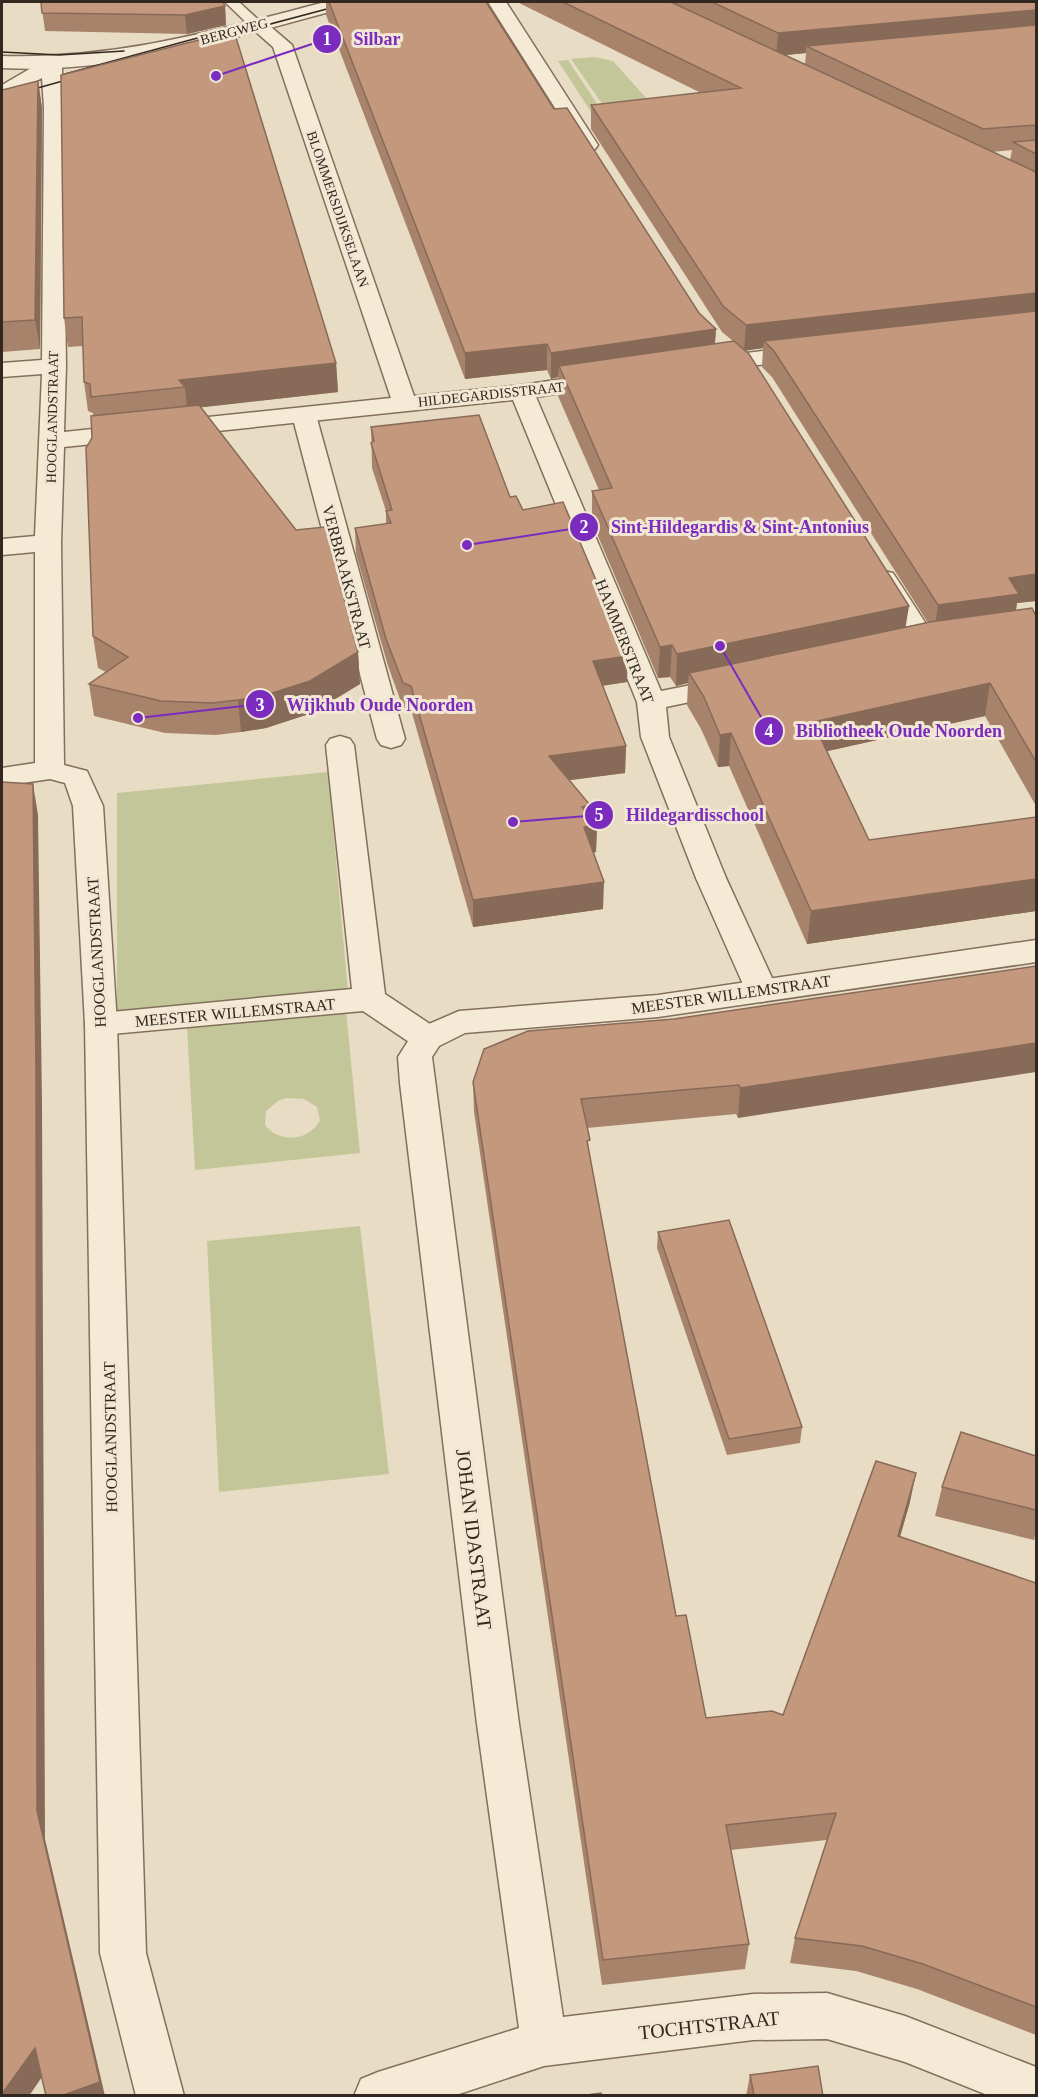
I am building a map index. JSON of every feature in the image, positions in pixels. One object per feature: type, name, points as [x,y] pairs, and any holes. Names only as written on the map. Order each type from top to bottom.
[{"type":"street","name":"BERGWEG","points":[[2,62],[52,64],[123,56],[189,43],[344,2]]},
{"type":"street","points":[[496,2],[597,160]]},
{"type":"street","name":"BLOMMERSDIJKSELAAN","points":[[257,25],[282,45],[405,404]]},
{"type":"street","name":"BERGWEG","points":[[2,49],[35,54],[52,64]]},
{"type":"street","points":[[2,93],[52,64]]},
{"type":"street","name":"HOOGLANDSTRAAT","points":[[52,64],[54,366],[48,543],[64,773],[88,806],[101,1024],[123,1953],[160,2096]]},
{"type":"street","points":[[720,345],[758,378]]},
{"type":"street","points":[[681,369],[830,350]]},
{"type":"street","points":[[2,370],[54,366]]},
{"type":"street","name":"HILDEGARDISSTRAAT","points":[[52,441],[522,392],[624,377]]},
{"type":"street","name":"HAMMERSTRAAT","points":[[522,392],[651,702],[655,737],[711,878],[762,991]]},
{"type":"street","name":"VERBRAAKSTRAAT","points":[[304,415],[391,739]]},
{"type":"street","points":[[2,547],[48,543]]},
{"type":"street","points":[[875,565],[924,644]]},
{"type":"street","points":[[651,702],[754,680]]},
{"type":"street","points":[[340,745],[369,999],[428,1038]]},
{"type":"street","points":[[2,777],[64,773]]},
{"type":"street","name":"MEESTER WILLEMSTRAAT","points":[[428,1038],[459,1022],[658,1006],[1036,951]]},
{"type":"street","name":"MEESTER WILLEMSTRAAT","points":[[101,1024],[369,999]]},
{"type":"street","name":"JOHAN IDASTRAAT","points":[[428,1038],[415,1057],[417,1083],[498,1724],[544,2043]]},
{"type":"street","name":"TOCHTSTRAAT","points":[[378,2096],[544,2043],[753,2017],[827,2016],[905,2039],[1036,2090]]},
{"type":"lane","points":[[232,2],[257,25]]},
{"type":"green space","points":[[595,57],[613,61],[657,110],[609,114],[571,59]]},
{"type":"green space","points":[[568,60],[604,114],[593,115],[558,61]]},
{"type":"green space","points":[[328,772],[348,992],[117,1015],[117,793]]},
{"type":"green space","points":[[346,1011],[360,1153],[195,1170],[187,1028]],"holes":[[[286,1098],[304,1099],[317,1107],[320,1120],[309,1133],[294,1138],[286,1137],[278,1135],[265,1125],[266,1111],[278,1101]]]},
{"type":"green space","points":[[360,1226],[389,1474],[219,1492],[207,1241]]},
{"type":"building","points":[[41,2],[223,2],[225,6],[185,15],[42,13]]},
{"type":"building","points":[[329,2],[486,2],[554,109],[567,108],[699,313],[716,329],[551,353],[547,344],[465,353]]},
{"type":"building","points":[[563,2],[671,2],[1036,172],[1036,293],[746,325],[723,306],[591,105],[741,88]]},
{"type":"building","points":[[712,2],[1036,2],[1036,10],[778,33]]},
{"type":"building","points":[[1036,25],[1036,125],[983,129],[806,46]]},
{"type":"building","points":[[234,31],[336,363],[179,380],[185,387],[91,397],[90,384],[84,382],[82,317],[64,318],[61,75]]},
{"type":"building","points":[[38,81],[35,320],[2,322],[2,90]]},
{"type":"building","points":[[1036,140],[1036,154],[1013,142]]},
{"type":"building","points":[[1036,311],[1036,574],[1009,578],[1019,594],[938,605],[774,351],[764,341]]},
{"type":"building","points":[[734,341],[749,354],[909,606],[677,654],[672,645],[660,647],[592,491],[612,488],[559,366]]},
{"type":"building","points":[[199,405],[296,530],[325,527],[358,652],[310,681],[263,696],[238,700],[212,703],[161,701],[89,684],[128,657],[93,636],[86,448],[92,438],[91,416]]},
{"type":"building","points":[[479,415],[510,497],[516,496],[523,510],[563,502],[628,656],[593,661],[626,746],[549,756],[590,805],[582,807],[597,825],[584,827],[604,882],[473,900],[411,686],[403,683],[386,639],[355,528],[391,523],[386,511],[392,510],[371,443],[374,441],[371,427]]},
{"type":"building","points":[[1032,608],[1036,616],[1036,762],[990,683],[813,722],[869,840],[1036,817],[1036,879],[811,911],[731,733],[720,735],[704,697],[689,673],[930,622]]},
{"type":"building","points":[[2,782],[33,784],[36,1073],[37,1811],[100,2082],[61,2096],[46,2096],[35,2048],[2,2094]]},
{"type":"building","points":[[1036,966],[1036,1043],[740,1088],[739,1085],[581,1099],[676,1616],[686,1615],[706,1718],[772,1711],[783,1715],[876,1461],[916,1473],[898,1536],[1036,1583],[1036,2007],[923,1964],[862,1946],[795,1938],[836,1813],[726,1825],[749,1944],[603,1960],[473,1082],[484,1049],[528,1031],[674,1019]]},
{"type":"building","points":[[729,1220],[802,1427],[729,1439],[658,1232]]},
{"type":"building","points":[[961,1432],[1036,1456],[1036,1510],[942,1487]]},
{"type":"building","points":[[818,2066],[823,2096],[749,2096],[754,2095],[750,2075]]},
{"type":"building","points":[[601,2093],[602,2096],[579,2096]]},
{"type":"tram line","points":[[218,38],[353,2]]},
{"type":"tram line","points":[[65,74],[227,30]]},
{"type":"tram line","points":[[2,52],[59,55],[124,51]]},
{"type":"tram line","points":[[2,98],[77,77]]},
{"type":"place","name":"Silbar","points":[[216,76]]},
{"type":"place","name":"Sint-Hildegardis & Sint-Antonius","points":[[467,545]]},
{"type":"place","name":"Bibliotheek Oude Noorden","points":[[720,646]]},
{"type":"place","name":"Wijkhub Oude Noorden","points":[[138,718]]},
{"type":"place","name":"Hildegardisschool","points":[[513,822]]}]
